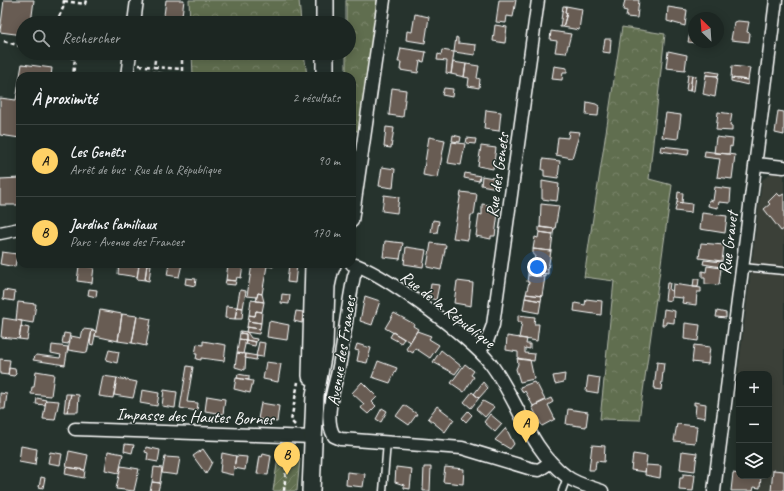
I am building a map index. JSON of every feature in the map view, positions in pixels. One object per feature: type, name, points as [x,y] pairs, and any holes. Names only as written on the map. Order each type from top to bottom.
[{"type":"main road","points":[[325,0],[325,16]]},
{"type":"main road","points":[[325,60],[325,72]]},
{"type":"main road","name":"Avenue des Frances","points":[[314,268],[311,359],[315,395]]},
{"type":"main road","name":"Avenue des Frances","points":[[312,491],[315,395],[324,346],[326,286],[329,268]]},
{"type":"street","points":[[135,16],[137,0]]},
{"type":"street","points":[[356,196],[384,0]]},
{"type":"street","name":"Rue des Genets","points":[[479,351],[488,341],[493,325],[538,0]]},
{"type":"street","name":"Rue Gravet","points":[[714,491],[776,0]]},
{"type":"street","points":[[128,72],[129,60]]},
{"type":"street","points":[[756,164],[784,166]]},
{"type":"street","points":[[0,233],[16,231]]},
{"type":"street","name":"Rue de la République","points":[[356,264],[418,302],[479,351],[490,363],[538,446],[551,462],[567,477],[585,486],[602,491]]},
{"type":"street","name":"Avenue des Frances","points":[[355,268],[340,364],[331,394],[330,424],[334,436],[341,439],[387,442]]},
{"type":"street","name":"Impasse des Hautes Bornes","points":[[75,429],[313,437]]},
{"type":"street","points":[[387,442],[462,448],[539,470],[551,462]]},
{"type":"lane","points":[[743,267],[784,271]]},
{"type":"lane","points":[[383,491],[387,442]]},
{"type":"lane","points":[[562,491],[567,477]]},
{"type":"path","points":[[59,16],[64,1],[86,4],[86,0]]},
{"type":"path","points":[[4,41],[16,45]]},
{"type":"path","points":[[73,72],[75,60]]},
{"type":"path","points":[[155,60],[154,67],[182,70],[182,60]]},
{"type":"path","points":[[284,491],[289,437]]},
{"type":"shaded area","points":[[772,173],[784,175],[784,491],[760,491],[762,479],[772,479],[772,371],[738,371],[762,180]]},
{"type":"green space","points":[[189,0],[299,0],[300,16],[190,16]]},
{"type":"green space","points":[[346,0],[379,0],[362,133],[356,131],[356,72],[346,72],[346,60],[356,60],[356,16],[346,16]]},
{"type":"green space","points":[[622,27],[665,34],[649,179],[672,185],[639,420],[600,419],[614,281],[584,277]]},
{"type":"green space","points":[[192,60],[305,60],[306,72],[193,72]]},
{"type":"green space","points":[[280,444],[288,444],[287,457],[300,458],[297,491],[273,491]]},
{"type":"building","points":[[4,0],[34,0],[32,16],[16,16],[16,34],[0,32]]},
{"type":"building","points":[[166,0],[184,0],[182,16],[164,16]]},
{"type":"building","points":[[499,0],[516,0],[513,17],[507,16],[506,23],[496,22]]},
{"type":"building","points":[[625,0],[639,0],[637,18],[626,17],[627,11],[623,10]]},
{"type":"building","points":[[563,6],[566,6],[565,13],[567,13],[563,27],[560,27]]},
{"type":"building","points":[[566,6],[582,9],[579,30],[563,27],[567,13],[565,13]]},
{"type":"building","points":[[668,7],[687,10],[685,26],[667,21]]},
{"type":"building","points":[[415,14],[429,17],[425,43],[406,40],[407,31],[412,32]]},
{"type":"building","points":[[734,22],[749,22],[747,32],[750,33],[749,42],[731,40]]},
{"type":"building","points":[[495,25],[507,27],[505,43],[493,41]]},
{"type":"building","points":[[551,31],[571,34],[566,53],[555,52],[557,41],[550,40]]},
{"type":"building","points":[[456,37],[458,38],[458,43],[476,45],[475,55],[454,52]]},
{"type":"building","points":[[605,39],[611,39],[610,53],[603,52]]},
{"type":"building","points":[[401,48],[426,52],[424,62],[420,61],[418,73],[400,70],[401,62],[398,62]]},
{"type":"building","points":[[442,50],[454,52],[451,74],[446,73],[447,61],[437,60],[438,54],[441,55]]},
{"type":"building","points":[[668,51],[687,55],[685,70],[666,68]]},
{"type":"building","points":[[453,62],[466,64],[464,77],[451,74]]},
{"type":"building","points":[[22,64],[52,68],[52,72],[21,72]]},
{"type":"building","points":[[466,64],[479,66],[477,78],[480,79],[479,88],[468,86],[469,78],[464,77]]},
{"type":"building","points":[[554,66],[567,68],[567,72],[563,72],[562,80],[552,79]]},
{"type":"building","points":[[732,66],[750,68],[748,80],[731,78]]},
{"type":"building","points":[[707,71],[719,73],[718,76],[706,75]]},
{"type":"building","points":[[688,75],[692,75],[690,91],[686,90]]},
{"type":"building","points":[[692,75],[696,76],[694,91],[690,91]]},
{"type":"building","points":[[706,75],[718,76],[715,97],[703,94]]},
{"type":"building","points":[[731,78],[748,80],[748,85],[731,81]]},
{"type":"building","points":[[392,88],[406,90],[403,117],[389,115]]},
{"type":"building","points":[[444,88],[453,89],[452,97],[442,95]]},
{"type":"building","points":[[0,98],[16,100],[16,137],[0,135]]},
{"type":"building","points":[[587,102],[599,106],[598,116],[586,115]]},
{"type":"building","points":[[486,110],[501,112],[499,131],[484,129]]},
{"type":"building","points":[[778,111],[784,112],[784,135],[775,133]]},
{"type":"building","points":[[718,112],[732,114],[730,125],[732,125],[732,131],[716,130]]},
{"type":"building","points":[[666,113],[681,115],[678,139],[662,137]]},
{"type":"building","points":[[386,127],[394,128],[391,148],[384,147]]},
{"type":"building","points":[[569,131],[580,132],[572,158],[556,155],[558,137],[568,138]]},
{"type":"building","points":[[453,135],[461,137],[460,142],[452,141]]},
{"type":"building","points":[[429,137],[445,140],[438,178],[423,175]]},
{"type":"building","points":[[716,137],[733,139],[729,154],[714,153]]},
{"type":"building","points":[[467,138],[476,139],[475,144],[466,143]]},
{"type":"building","points":[[452,142],[465,144],[461,165],[448,163]]},
{"type":"building","points":[[481,146],[496,148],[493,169],[478,166]]},
{"type":"building","points":[[661,146],[689,149],[688,155],[660,151]]},
{"type":"building","points":[[705,151],[735,155],[732,179],[717,177],[720,159],[704,157]]},
{"type":"building","points":[[543,159],[560,161],[558,178],[544,176],[544,170],[542,170]]},
{"type":"building","points":[[382,167],[395,169],[393,188],[379,186]]},
{"type":"building","points":[[465,173],[480,176],[479,181],[464,178]]},
{"type":"building","points":[[482,176],[499,179],[497,188],[481,185]]},
{"type":"building","points":[[16,178],[16,205],[0,205],[0,179]]},
{"type":"building","points":[[542,181],[559,184],[557,201],[542,199]]},
{"type":"building","points":[[715,187],[731,189],[730,203],[719,202],[718,208],[708,206],[709,200],[713,201]]},
{"type":"building","points":[[461,192],[477,194],[474,215],[471,215],[468,240],[453,238]]},
{"type":"building","points":[[678,192],[683,193],[682,203],[677,202]]},
{"type":"building","points":[[777,193],[780,196],[784,194],[784,229],[781,231],[764,209],[770,204],[768,202]]},
{"type":"building","points":[[384,195],[399,197],[397,213],[382,211]]},
{"type":"building","points":[[677,202],[692,204],[691,213],[675,211]]},
{"type":"building","points":[[482,204],[496,206],[495,212],[498,213],[495,236],[491,236],[491,239],[476,236],[479,214],[482,215]]},
{"type":"building","points":[[541,204],[559,206],[555,229],[540,227]]},
{"type":"building","points":[[702,213],[727,216],[725,233],[700,229]]},
{"type":"building","points":[[433,220],[439,221],[437,233],[431,232]]},
{"type":"building","points":[[539,227],[554,229],[553,234],[539,232]]},
{"type":"building","points":[[539,232],[553,234],[551,251],[533,249],[535,237],[538,238]]},
{"type":"building","points":[[385,241],[403,243],[400,259],[383,257]]},
{"type":"building","points":[[431,243],[446,245],[441,270],[427,267]]},
{"type":"building","points":[[701,243],[724,245],[722,261],[699,258]]},
{"type":"building","points":[[406,247],[426,250],[423,267],[404,264]]},
{"type":"building","points":[[533,249],[551,251],[548,269],[533,267],[535,255],[533,255]]},
{"type":"building","points":[[2,252],[16,254],[15,267],[0,264]]},
{"type":"building","points":[[704,260],[722,262],[721,267],[703,264]]},
{"type":"building","points":[[707,266],[721,268],[719,285],[705,284],[705,278],[702,278],[702,271],[706,272]]},
{"type":"building","points":[[533,267],[548,269],[548,274],[532,271]]},
{"type":"building","points":[[79,268],[94,268],[92,283],[77,281]]},
{"type":"building","points":[[119,268],[139,268],[137,277],[118,274]]},
{"type":"building","points":[[138,268],[146,268],[145,280],[137,279]]},
{"type":"building","points":[[146,268],[151,268],[149,281],[145,280]]},
{"type":"building","points":[[168,268],[181,268],[179,277],[167,275]]},
{"type":"building","points":[[228,268],[243,268],[241,278],[237,277],[236,281],[226,280]]},
{"type":"building","points":[[251,268],[267,268],[262,294],[258,293],[257,297],[247,296]]},
{"type":"building","points":[[289,268],[297,268],[295,283],[287,282]]},
{"type":"building","points":[[528,271],[545,273],[545,277],[528,275]]},
{"type":"building","points":[[528,275],[545,277],[542,296],[526,294],[529,282],[527,282]]},
{"type":"building","points":[[186,278],[196,279],[195,286],[185,284]]},
{"type":"building","points":[[694,279],[699,279],[698,287],[693,287]]},
{"type":"building","points":[[226,280],[236,281],[235,285],[225,284]]},
{"type":"building","points":[[457,281],[473,283],[471,306],[454,303]]},
{"type":"building","points":[[667,283],[670,283],[669,290],[672,291],[671,301],[665,300]]},
{"type":"building","points":[[431,284],[439,285],[436,300],[429,298]]},
{"type":"building","points":[[673,284],[701,288],[701,292],[697,292],[696,305],[682,303],[683,298],[672,297]]},
{"type":"building","points":[[89,289],[97,290],[96,297],[88,295]]},
{"type":"building","points":[[4,290],[15,292],[14,301],[3,299]]},
{"type":"building","points":[[240,290],[246,291],[243,308],[237,307]]},
{"type":"building","points":[[258,293],[262,294],[264,302],[256,301]]},
{"type":"building","points":[[282,294],[290,295],[289,304],[281,303]]},
{"type":"building","points":[[526,294],[542,296],[541,301],[525,298]]},
{"type":"building","points":[[365,296],[380,301],[372,325],[360,321]]},
{"type":"building","points":[[525,298],[541,301],[539,313],[523,310]]},
{"type":"building","points":[[586,299],[602,301],[601,315],[574,311],[575,303],[585,305]]},
{"type":"building","points":[[251,300],[264,302],[262,312],[256,311],[255,316],[249,315]]},
{"type":"building","points":[[18,302],[36,304],[33,323],[16,320]]},
{"type":"building","points":[[226,306],[237,307],[235,319],[225,318]]},
{"type":"building","points":[[237,307],[243,308],[242,319],[235,319]]},
{"type":"building","points":[[664,309],[675,311],[674,323],[666,322],[666,325],[662,325]]},
{"type":"building","points":[[100,310],[122,314],[118,341],[95,336]]},
{"type":"building","points":[[256,311],[262,312],[261,323],[248,321],[249,315],[255,316]]},
{"type":"building","points":[[296,311],[303,312],[302,323],[294,321]]},
{"type":"building","points":[[717,311],[726,313],[726,318],[716,317]]},
{"type":"building","points":[[394,313],[414,324],[413,326],[418,329],[410,342],[385,328]]},
{"type":"building","points":[[122,314],[137,316],[132,343],[118,341]]},
{"type":"building","points":[[518,315],[535,317],[534,324],[539,324],[537,341],[519,338],[522,322],[518,322]]},
{"type":"building","points":[[137,316],[151,319],[146,346],[132,343]]},
{"type":"building","points":[[3,318],[22,321],[19,339],[1,337]]},
{"type":"building","points":[[248,321],[261,323],[260,329],[247,327]]},
{"type":"building","points":[[269,321],[289,325],[287,340],[267,337]]},
{"type":"building","points":[[685,323],[700,325],[698,341],[684,339]]},
{"type":"building","points":[[21,326],[29,328],[27,340],[19,339]]},
{"type":"building","points":[[247,327],[260,329],[259,334],[246,332]]},
{"type":"building","points":[[83,329],[92,330],[87,353],[68,350],[71,336],[81,338]]},
{"type":"building","points":[[92,330],[96,331],[93,345],[90,344]]},
{"type":"building","points":[[240,331],[247,332],[251,338],[257,339],[256,342],[246,340],[246,334],[240,333]]},
{"type":"building","points":[[417,331],[431,336],[429,339],[439,345],[430,358],[415,348],[413,353],[406,349]]},
{"type":"building","points":[[393,332],[404,339],[401,343],[390,337]]},
{"type":"building","points":[[64,333],[70,334],[68,344],[62,343]]},
{"type":"building","points":[[240,333],[246,334],[246,340],[239,339]]},
{"type":"building","points":[[507,336],[527,339],[526,344],[530,344],[530,349],[525,348],[525,353],[535,354],[534,361],[518,359],[518,352],[506,350]]},
{"type":"building","points":[[239,339],[246,340],[243,354],[237,353]]},
{"type":"building","points":[[246,340],[256,342],[255,346],[245,344]]},
{"type":"building","points":[[203,341],[226,345],[224,361],[201,358],[201,360],[196,359],[197,354],[195,354],[197,344],[203,345]]},
{"type":"building","points":[[259,342],[265,343],[263,357],[256,356]]},
{"type":"building","points":[[357,344],[371,348],[367,363],[357,361],[359,351],[355,350]]},
{"type":"building","points":[[52,345],[68,347],[65,365],[33,360],[36,355],[60,358],[61,355],[51,353]]},
{"type":"building","points":[[694,345],[710,347],[708,364],[692,362]]},
{"type":"building","points":[[109,350],[119,352],[117,363],[106,360]]},
{"type":"building","points":[[441,350],[461,366],[455,374],[433,362]]},
{"type":"building","points":[[237,353],[246,354],[245,370],[235,367]]},
{"type":"building","points":[[246,354],[257,356],[256,360],[245,358]]},
{"type":"building","points":[[517,358],[530,360],[534,379],[520,382],[516,369],[518,364]]},
{"type":"building","points":[[0,359],[10,360],[8,375],[0,374]]},
{"type":"building","points":[[378,361],[397,368],[390,383],[372,377]]},
{"type":"building","points":[[266,362],[281,364],[278,382],[263,379]]},
{"type":"building","points":[[657,362],[664,363],[661,390],[654,389]]},
{"type":"building","points":[[465,364],[474,371],[471,375],[474,377],[464,392],[451,383]]},
{"type":"building","points":[[187,366],[193,367],[187,402],[198,403],[197,411],[180,408]]},
{"type":"building","points":[[9,368],[15,369],[16,374],[14,376],[8,375]]},
{"type":"building","points":[[36,371],[54,374],[51,396],[31,394],[32,387],[34,387]]},
{"type":"building","points":[[238,374],[249,376],[249,380],[237,378]]},
{"type":"building","points":[[565,374],[564,382],[555,384],[553,376]]},
{"type":"building","points":[[103,376],[117,378],[113,398],[99,396]]},
{"type":"building","points":[[588,376],[600,378],[598,393],[586,391]]},
{"type":"building","points":[[117,378],[137,382],[133,398],[114,395]]},
{"type":"building","points":[[236,378],[253,381],[250,393],[234,389]]},
{"type":"building","points":[[362,382],[377,397],[372,402],[376,406],[368,414],[361,408],[364,404],[352,393]]},
{"type":"building","points":[[483,382],[488,388],[479,398],[474,394]]},
{"type":"building","points":[[534,382],[536,385],[537,384],[545,400],[533,406],[525,391],[523,393],[520,387]]},
{"type":"building","points":[[142,390],[159,393],[157,406],[140,403]]},
{"type":"building","points":[[164,390],[177,392],[175,408],[162,406]]},
{"type":"building","points":[[472,392],[479,398],[471,408],[464,402]]},
{"type":"building","points":[[0,393],[7,394],[5,409],[0,409]]},
{"type":"building","points":[[66,394],[71,394],[67,412],[64,412]]},
{"type":"building","points":[[71,394],[79,395],[78,412],[67,412]]},
{"type":"building","points":[[207,396],[225,399],[223,414],[205,411]]},
{"type":"building","points":[[37,398],[46,400],[45,405],[36,404]]},
{"type":"building","points":[[551,398],[553,402],[548,405],[555,419],[542,426],[532,407]]},
{"type":"building","points":[[46,400],[59,401],[55,420],[43,419]]},
{"type":"building","points":[[483,401],[494,407],[485,417],[476,409]]},
{"type":"building","points":[[694,402],[706,404],[705,418],[695,416],[696,405],[694,405]]},
{"type":"building","points":[[261,403],[279,406],[277,422],[258,419]]},
{"type":"building","points":[[404,405],[417,414],[409,425],[396,416]]},
{"type":"building","points":[[437,406],[454,419],[445,432],[428,418]]},
{"type":"building","points":[[382,408],[387,411],[381,422],[376,419]]},
{"type":"building","points":[[568,409],[588,412],[586,427],[566,424]]},
{"type":"building","points":[[468,411],[472,415],[466,422],[462,418]]},
{"type":"building","points":[[490,414],[502,424],[495,432],[484,422]]},
{"type":"building","points":[[677,424],[697,426],[695,443],[674,441]]},
{"type":"building","points":[[506,428],[514,444],[510,449],[495,440]]},
{"type":"building","points":[[125,444],[134,445],[132,453],[124,451]]},
{"type":"building","points":[[592,445],[605,446],[604,462],[596,461],[595,470],[589,470]]},
{"type":"building","points":[[21,446],[37,449],[35,465],[19,462]]},
{"type":"building","points":[[146,447],[160,450],[158,462],[147,460],[148,453],[145,452]]},
{"type":"building","points":[[203,449],[212,462],[206,474],[193,456]]},
{"type":"building","points":[[69,451],[88,455],[85,470],[66,467]]},
{"type":"building","points":[[108,451],[123,454],[119,473],[105,470]]},
{"type":"building","points":[[682,451],[697,453],[695,471],[680,469]]},
{"type":"building","points":[[50,452],[62,454],[60,465],[48,463]]},
{"type":"building","points":[[222,453],[236,456],[233,475],[220,472]]},
{"type":"building","points":[[263,454],[271,456],[268,475],[257,474],[260,456],[262,457]]},
{"type":"building","points":[[633,454],[647,456],[645,472],[631,470]]},
{"type":"building","points":[[236,456],[247,457],[245,470],[234,468]]},
{"type":"building","points":[[165,457],[180,458],[177,475],[162,473]]},
{"type":"building","points":[[646,465],[661,466],[660,478],[645,475]]},
{"type":"building","points":[[121,466],[139,469],[134,491],[116,489]]},
{"type":"building","points":[[66,467],[85,470],[84,478],[65,474]]},
{"type":"building","points":[[154,467],[162,468],[160,483],[152,482]]},
{"type":"building","points":[[396,467],[412,469],[410,489],[404,488],[404,485],[395,482]]},
{"type":"building","points":[[424,467],[431,467],[430,491],[423,491]]},
{"type":"building","points":[[445,467],[464,469],[463,484],[443,482]]},
{"type":"building","points":[[773,470],[784,471],[784,491],[771,491]]},
{"type":"building","points":[[347,472],[365,474],[363,487],[346,485]]},
{"type":"building","points":[[733,473],[736,474],[736,479],[761,479],[760,488],[754,487],[753,491],[731,491]]},
{"type":"building","points":[[683,474],[695,475],[693,491],[679,490],[680,478],[683,478]]},
{"type":"building","points":[[41,477],[45,478],[43,488],[39,487]]},
{"type":"building","points":[[152,482],[160,483],[158,491],[150,491]]},
{"type":"place","name":"Les Genêts","points":[[526,443]]},
{"type":"place","name":"Jardins familiaux","points":[[287,475]]}]
